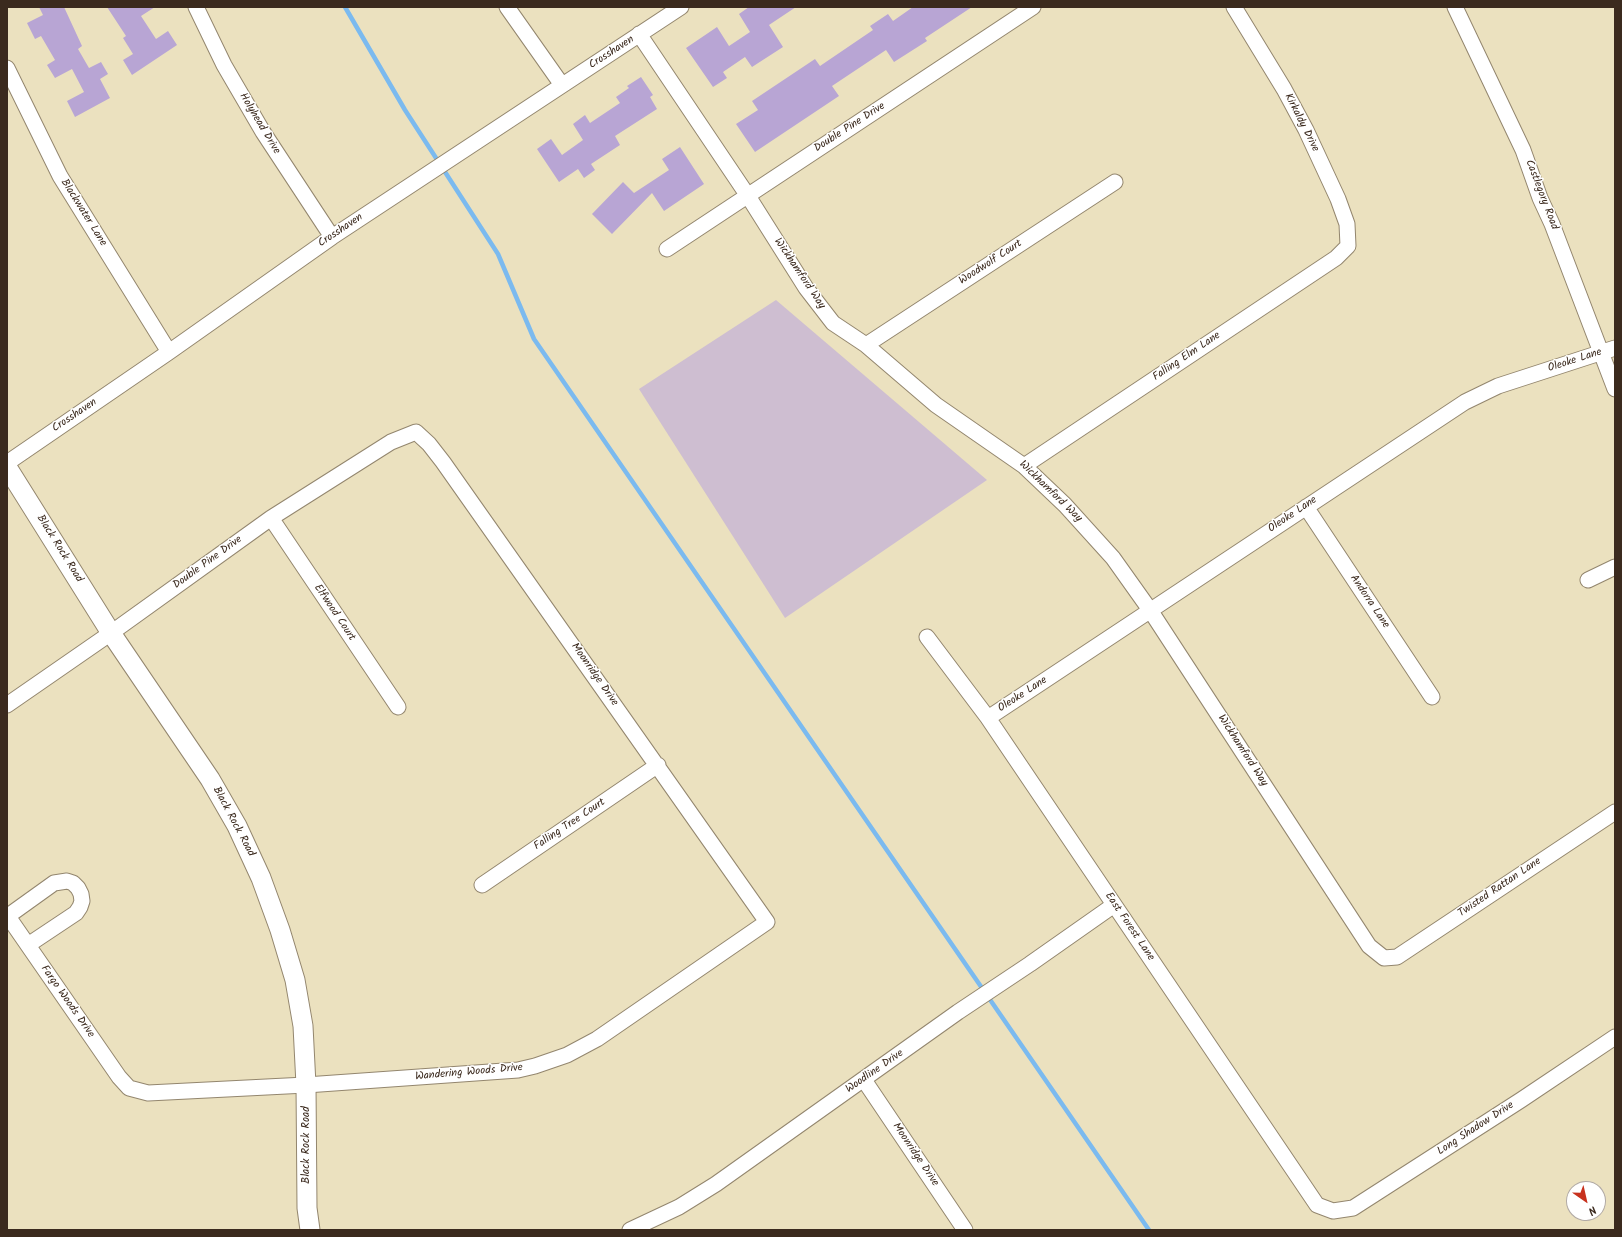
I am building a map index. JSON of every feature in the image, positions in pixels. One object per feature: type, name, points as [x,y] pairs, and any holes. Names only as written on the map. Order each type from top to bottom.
[{"type":"street","name":"Holyhead Drive","points":[[196,7],[224,65],[263,132],[332,237]]},
{"type":"street","points":[[507,7],[562,85]]},
{"type":"street","name":"Crosshaven","points":[[7,462],[169,352],[332,237],[680,7]]},
{"type":"street","name":"Double Pine Drive","points":[[667,249],[1033,7]]},
{"type":"street","name":"Kirkaldy Drive","points":[[1234,7],[1284,89],[1306,130],[1338,200],[1347,224],[1348,246]]},
{"type":"street","name":"Castlegory Road","points":[[1455,7],[1524,150],[1540,198],[1608,350],[1615,389]]},
{"type":"street","name":"Wickhamford Way","points":[[639,34],[748,196],[806,288],[833,323],[866,345],[936,404],[1024,466],[1065,505],[1113,558],[1150,610],[1369,946],[1384,958]]},
{"type":"street","name":"Blackwater Lane","points":[[7,68],[60,176],[169,352]]},
{"type":"street","name":"Woodwolf Court","points":[[866,345],[1115,182]]},
{"type":"street","name":"Falling Elm Lane","points":[[1024,466],[1336,258],[1348,246]]},
{"type":"street","name":"Oleoke Lane","points":[[988,718],[1465,402],[1498,386],[1608,350]]},
{"type":"street","name":"Double Pine Drive","points":[[7,705],[111,633],[271,518],[391,442],[416,432]]},
{"type":"street","name":"Moonridge Drive","points":[[416,432],[430,444],[443,462],[658,765],[767,922]]},
{"type":"street","name":"Black Rock Road","points":[[7,468],[111,633],[210,779],[237,826],[258,872],[280,930],[295,980],[303,1026],[306,1085],[307,1208],[310,1230]]},
{"type":"street","name":"Andorra Lane","points":[[1306,506],[1432,696]]},
{"type":"street","name":"Elfwood Court","points":[[271,518],[398,707]]},
{"type":"street","points":[[1588,580],[1615,567]]},
{"type":"street","name":"East Forest Lane","points":[[927,637],[988,718],[1317,1205],[1333,1211]]},
{"type":"street","name":"Falling Tree Court","points":[[482,885],[658,765]]},
{"type":"street","name":"Twisted Rattan Lane","points":[[1384,958],[1397,957],[1615,812]]},
{"type":"street","points":[[7,916],[54,883],[67,881],[78,888],[82,901],[80,908],[76,913],[28,945]]},
{"type":"street","name":"Woodline Drive","points":[[630,1230],[680,1206],[716,1184],[958,1012],[1018,973],[1114,905]]},
{"type":"street","name":"Fargo Woods Drive","points":[[7,916],[119,1078],[130,1088]]},
{"type":"street","name":"Wandering Woods Drive","points":[[130,1088],[148,1093],[306,1085],[518,1070],[552,1061],[597,1040],[767,922]]},
{"type":"street","name":"Long Shadow Drive","points":[[1333,1211],[1353,1208],[1615,1038]]},
{"type":"street","name":"Moonridge Drive","points":[[864,1080],[965,1230]]},
{"type":"shaded area","points":[[776,300],[987,480],[785,618],[639,389]]},
{"type":"building","points":[[39,7],[64,7],[82,46],[78,49],[89,68],[101,62],[108,74],[100,79],[110,98],[75,117],[67,101],[84,92],[72,69],[55,78],[47,65],[55,60],[41,36],[35,39],[27,23],[43,15]]},
{"type":"building","points":[[107,7],[155,7],[141,16],[156,39],[168,31],[177,45],[132,75],[123,60],[133,54],[123,38],[126,36]]},
{"type":"building","points":[[749,7],[796,7],[769,25],[783,47],[752,67],[745,57],[723,72],[727,78],[713,87],[686,48],[717,27],[729,46],[750,32],[739,14]]},
{"type":"building","points":[[913,7],[972,7],[925,38],[927,41],[894,62],[886,50],[832,86],[839,96],[755,152],[736,124],[758,110],[752,101],[815,59],[820,66],[873,30],[870,26],[888,14],[893,21]]},
{"type":"building","points":[[641,77],[653,95],[650,97],[657,109],[615,136],[620,145],[591,164],[595,170],[584,178],[578,169],[559,182],[537,149],[551,139],[562,155],[583,140],[573,124],[585,115],[590,123],[620,103],[616,97],[629,88],[627,86]]},
{"type":"building","points":[[680,147],[704,184],[664,211],[652,193],[612,234],[592,214],[623,182],[634,193],[669,170],[662,159]]},
{"type":"waterway","points":[[345,7],[405,110],[498,254],[534,339],[1149,1230]]}]
